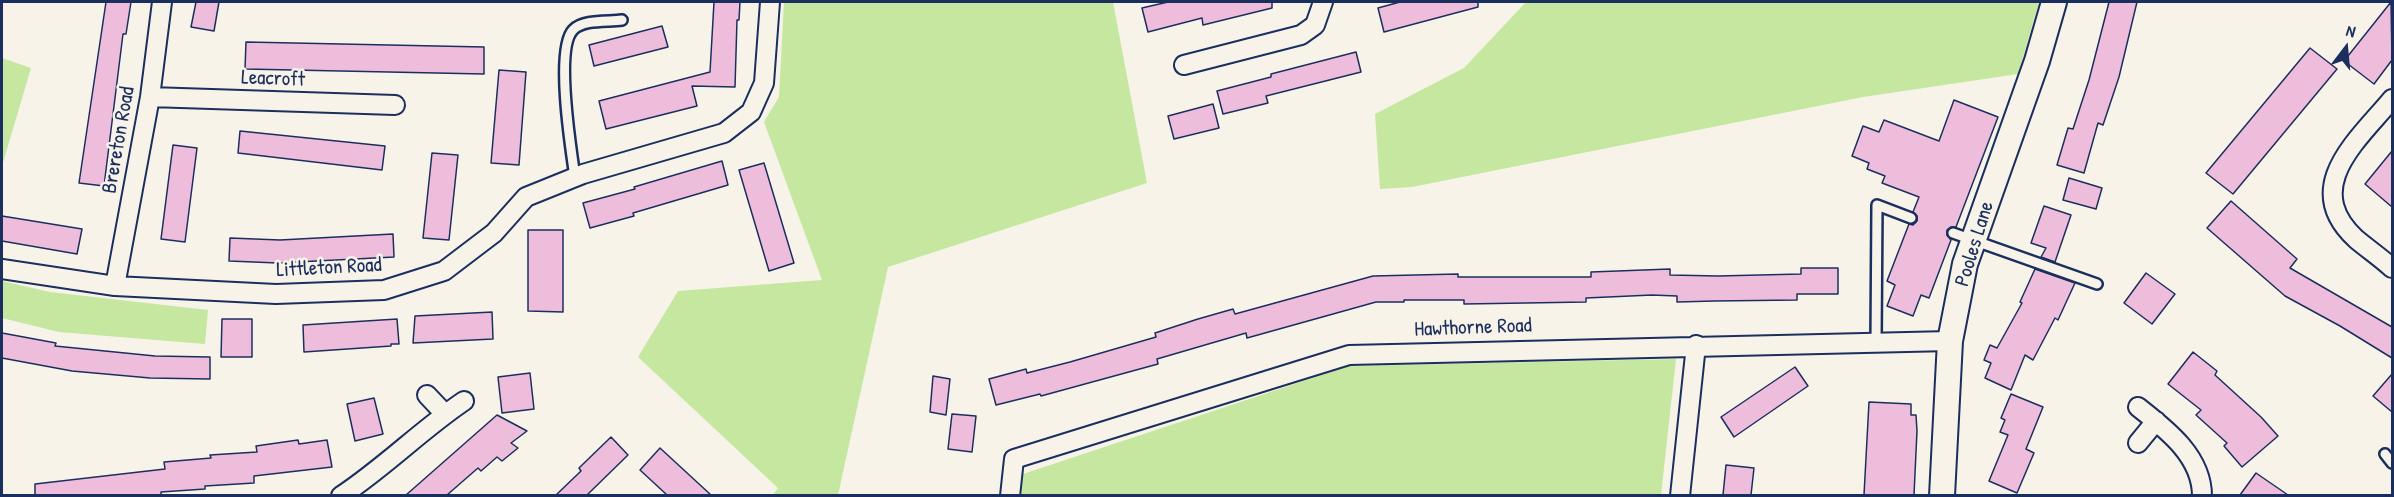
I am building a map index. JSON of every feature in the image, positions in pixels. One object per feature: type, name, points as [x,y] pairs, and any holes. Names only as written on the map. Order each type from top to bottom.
[{"type":"street","name":"Brereton Road","points":[[115,286],[150,98],[162,2]]},
{"type":"street","name":"Littleton Road","points":[[2,269],[115,286],[276,294],[384,290],[444,271],[494,233],[526,197],[575,177],[724,133],[751,112],[764,82],[770,2]]},
{"type":"street","points":[[1184,65],[1301,35],[1315,25],[1323,2]]},
{"type":"street","name":"Pooles Lane","points":[[1942,495],[1950,341],[1965,264],[1963,237],[2037,60],[2054,2]]},
{"type":"street","name":"Leacroft","points":[[150,98],[395,105]]},
{"type":"street","points":[[2392,99],[2341,160],[2332,188],[2333,201],[2349,231],[2392,268]]},
{"type":"street","name":"Hawthorne Road","points":[[1010,495],[1014,459],[1349,355],[1696,345],[1950,341]]},
{"type":"street","points":[[1680,495],[1696,345]]},
{"type":"street","points":[[427,395],[445,414]]},
{"type":"street","points":[[341,495],[368,478],[464,401]]},
{"type":"street","points":[[2138,407],[2183,447],[2195,469],[2202,495]]},
{"type":"street","points":[[2138,443],[2156,421]]},
{"type":"lane","points":[[575,177],[565,100],[568,38],[573,29],[583,24],[622,20]]},
{"type":"lane","points":[[1876,342],[1877,205],[1911,218]]},
{"type":"lane","points":[[1963,237],[2097,284]]},
{"type":"lane","points":[[2385,454],[2392,464]]},
{"type":"green space","points":[[784,2],[1113,2],[1147,183],[888,267],[838,495],[773,495],[778,488],[638,357],[678,291],[822,280],[764,122],[779,97]]},
{"type":"green space","points":[[1526,2],[2039,2],[2018,74],[1863,97],[1412,187],[1380,189],[1375,114],[1464,68]]},
{"type":"green space","points":[[2,58],[31,68],[2,166]]},
{"type":"green space","points":[[2,281],[50,292],[208,310],[205,344],[59,332],[2,318]]},
{"type":"green space","points":[[1676,359],[1661,495],[1021,495],[1023,474],[1349,366]]},
{"type":"building","points":[[106,2],[131,2],[126,34],[123,34],[104,186],[79,183]]},
{"type":"building","points":[[196,2],[219,2],[214,31],[191,27]]},
{"type":"building","points":[[714,2],[740,2],[739,20],[737,20],[735,87],[692,86],[697,106],[606,129],[599,101],[710,72]]},
{"type":"building","points":[[1168,2],[1272,2],[1272,8],[1203,25],[1202,18],[1148,32],[1142,8]]},
{"type":"building","points":[[1400,2],[1478,2],[1478,7],[1384,32],[1378,8]]},
{"type":"building","points":[[2109,2],[2137,2],[2119,77],[2103,125],[2098,123],[2084,173],[2057,165],[2068,128],[2073,129],[2089,80]]},
{"type":"building","points":[[2391,2],[2392,60],[2374,84],[2344,61]]},
{"type":"building","points":[[662,26],[668,47],[594,66],[589,45]]},
{"type":"building","points":[[246,42],[484,47],[484,74],[245,69]]},
{"type":"building","points":[[2310,48],[2337,69],[2233,194],[2206,173]]},
{"type":"building","points":[[1356,52],[1361,72],[1266,96],[1268,103],[1223,114],[1217,91]]},
{"type":"building","points":[[499,70],[526,72],[519,165],[491,163]]},
{"type":"building","points":[[1954,100],[1998,117],[1956,227],[1947,230],[1947,235],[1951,240],[1929,298],[1921,295],[1913,316],[1887,306],[1895,285],[1887,281],[1909,224],[1913,225],[1917,221],[1917,216],[1913,212],[1919,197],[1882,183],[1885,176],[1867,169],[1869,163],[1852,156],[1863,126],[1879,132],[1884,120],[1939,141]]},
{"type":"building","points":[[1213,104],[1219,128],[1174,139],[1168,116]]},
{"type":"building","points":[[240,131],[385,146],[382,170],[238,153]]},
{"type":"building","points":[[173,145],[197,148],[185,242],[161,239]]},
{"type":"building","points":[[2392,151],[2392,207],[2365,184]]},
{"type":"building","points":[[432,153],[458,155],[449,240],[423,238]]},
{"type":"building","points":[[722,161],[728,185],[590,228],[583,203]]},
{"type":"building","points":[[764,163],[794,263],[769,271],[739,170]]},
{"type":"building","points":[[2069,178],[2102,188],[2096,209],[2063,200]]},
{"type":"building","points":[[2231,201],[2297,259],[2290,268],[2392,327],[2392,358],[2285,296],[2207,228]]},
{"type":"building","points":[[2044,206],[2071,215],[2055,262],[2041,257],[2046,248],[2031,243]]},
{"type":"building","points":[[2,216],[82,229],[77,254],[2,241]]},
{"type":"building","points":[[528,230],[563,230],[563,312],[528,311]]},
{"type":"building","points":[[393,234],[394,257],[278,263],[229,261],[230,238],[280,240]]},
{"type":"building","points":[[1801,268],[1838,268],[1838,294],[1797,294],[1797,300],[1677,302],[1677,296],[1652,295],[1586,298],[1586,302],[1464,304],[1464,300],[1404,300],[1404,302],[1376,302],[1247,338],[1246,333],[1157,359],[1158,364],[1041,396],[1040,394],[996,405],[989,379],[1026,369],[1027,373],[1070,362],[1156,337],[1155,333],[1233,309],[1235,314],[1373,276],[1458,274],[1458,277],[1591,277],[1591,272],[1670,269],[1670,275],[1718,276],[1801,274]]},
{"type":"building","points":[[2035,269],[2075,283],[2058,320],[2055,318],[2033,360],[2025,355],[2011,390],[1985,378],[1991,363],[1984,360],[1990,345],[1997,348],[2022,303],[2020,302]]},
{"type":"building","points":[[2146,273],[2175,294],[2152,324],[2124,303]]},
{"type":"building","points":[[492,312],[493,339],[413,343],[415,316]]},
{"type":"building","points":[[222,319],[252,319],[252,357],[221,357]]},
{"type":"building","points":[[397,319],[399,344],[304,352],[303,325]]},
{"type":"building","points":[[2,333],[56,343],[55,346],[155,356],[210,357],[210,379],[150,378],[72,371],[2,358]]},
{"type":"building","points":[[2193,352],[2217,371],[2215,375],[2261,417],[2278,436],[2242,467],[2224,446],[2227,443],[2196,415],[2201,410],[2168,384]]},
{"type":"building","points":[[1795,367],[1808,386],[1734,437],[1721,417]]},
{"type":"building","points":[[530,373],[534,409],[502,413],[498,377]]},
{"type":"building","points":[[2392,374],[2392,412],[2373,396]]},
{"type":"building","points":[[933,376],[950,379],[946,415],[930,412]]},
{"type":"building","points":[[2011,394],[2043,407],[2026,449],[2034,453],[2017,493],[1989,481],[2008,435],[2000,432],[2005,420],[2001,418]]},
{"type":"building","points":[[374,398],[383,434],[355,441],[347,404]]},
{"type":"building","points":[[1869,402],[1911,404],[1911,415],[1916,415],[1917,431],[1914,495],[1864,495]]},
{"type":"building","points":[[952,414],[976,416],[972,452],[948,449]]},
{"type":"building","points":[[497,415],[527,431],[511,443],[518,448],[502,461],[497,457],[481,471],[478,468],[447,495],[406,495]]},
{"type":"building","points":[[611,437],[628,455],[587,495],[556,495],[581,471],[579,468]]},
{"type":"building","points":[[298,440],[299,444],[327,440],[332,467],[254,476],[254,483],[205,486],[205,489],[161,492],[161,495],[35,495],[35,484],[165,469],[164,462],[211,458],[210,455],[257,452],[256,446]]},
{"type":"building","points":[[660,448],[711,495],[667,495],[640,470]]},
{"type":"building","points":[[1726,465],[1754,468],[1751,495],[1723,495]]},
{"type":"building","points":[[2256,473],[2288,495],[2240,495]]}]
